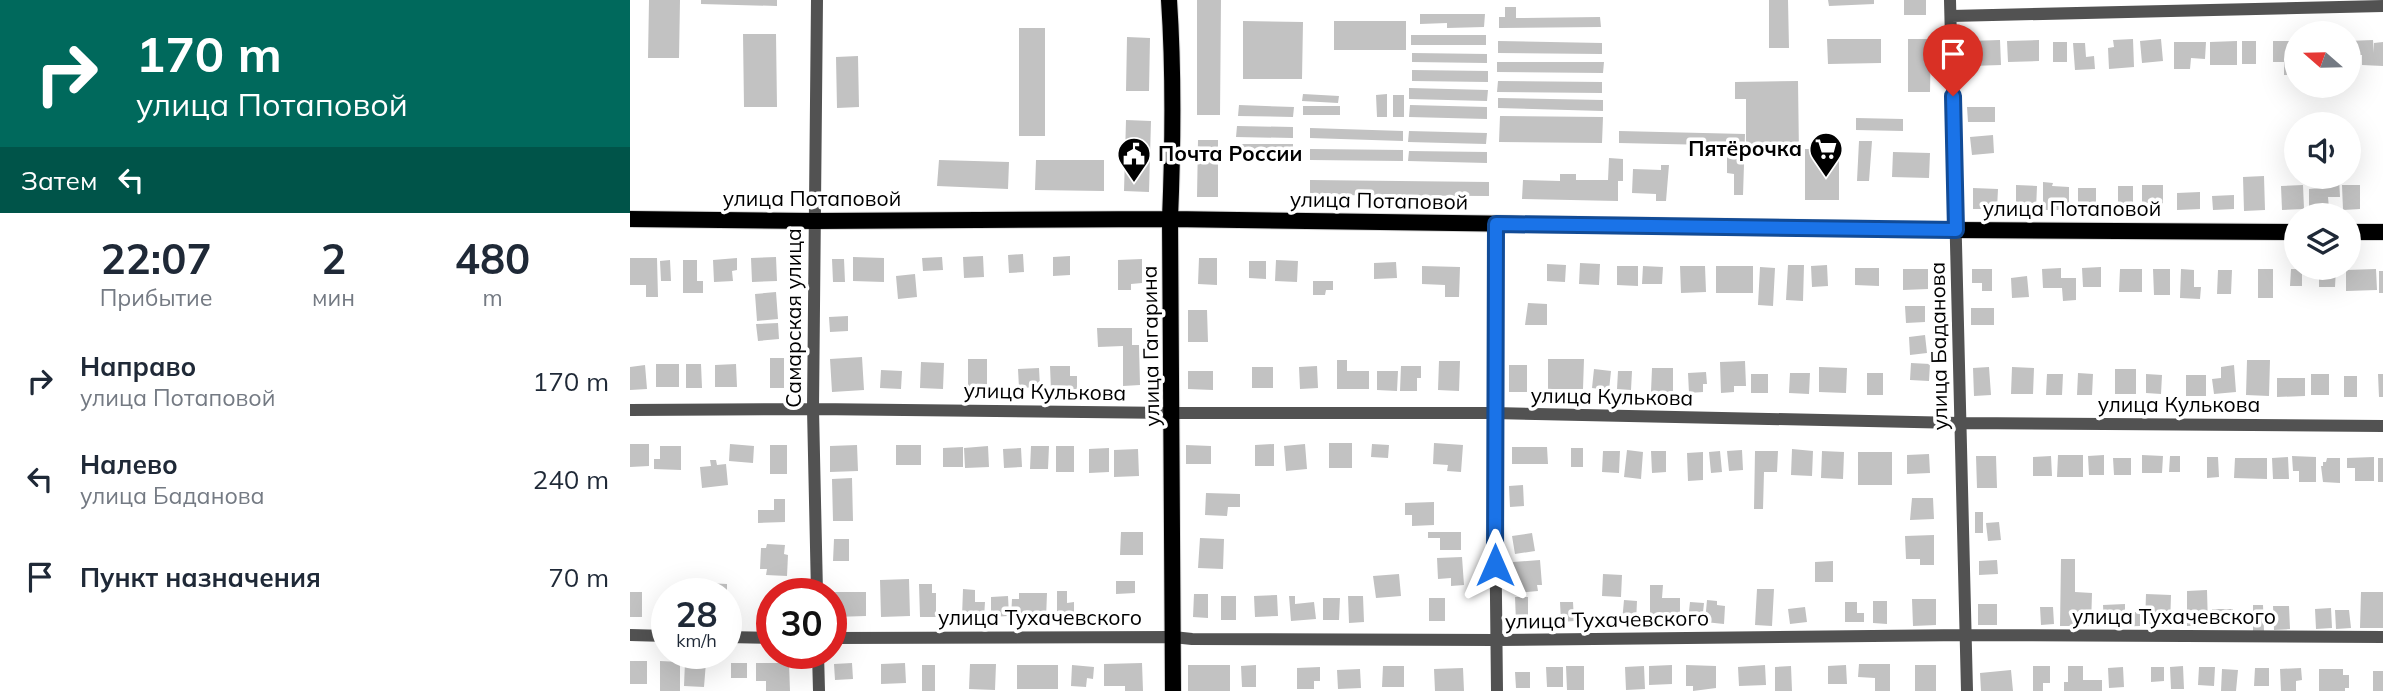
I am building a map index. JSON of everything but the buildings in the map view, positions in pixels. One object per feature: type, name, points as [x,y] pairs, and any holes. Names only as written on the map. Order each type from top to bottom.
[{"type":"main road","name":"улица Гагарина","points":[[1169,0],[1173,149],[1170,219],[1173,691]]},
{"type":"main road","name":"улица Потаповой","points":[[630,219],[1170,219],[2284,232]]},
{"type":"main road","points":[[2361,232],[2383,232]]},
{"type":"street","name":"Самарская улица","points":[[817,0],[814,221],[817,578]]},
{"type":"street","name":"улица Баданова","points":[[1950,0],[1967,691]]},
{"type":"street","points":[[1951,16],[2383,6]]},
{"type":"street","points":[[1496,224],[1494,413],[1497,691]]},
{"type":"street","name":"улица Кулькова","points":[[630,410],[1494,413],[1959,423],[2383,426]]},
{"type":"street","points":[[630,635],[651,636]]},
{"type":"street","name":"улица Тухачевского","points":[[847,638],[1496,640],[1967,635],[2383,637]]},
{"type":"street","points":[[818,669],[819,691]]},
{"type":"place","name":"Пятёрочка","points":[[1826,179]]},
{"type":"place","name":"Почта России","points":[[1134,184]]},
{"type":"route","points":[[1495,565],[1496,224],[1956,230],[1953,96]]}]
